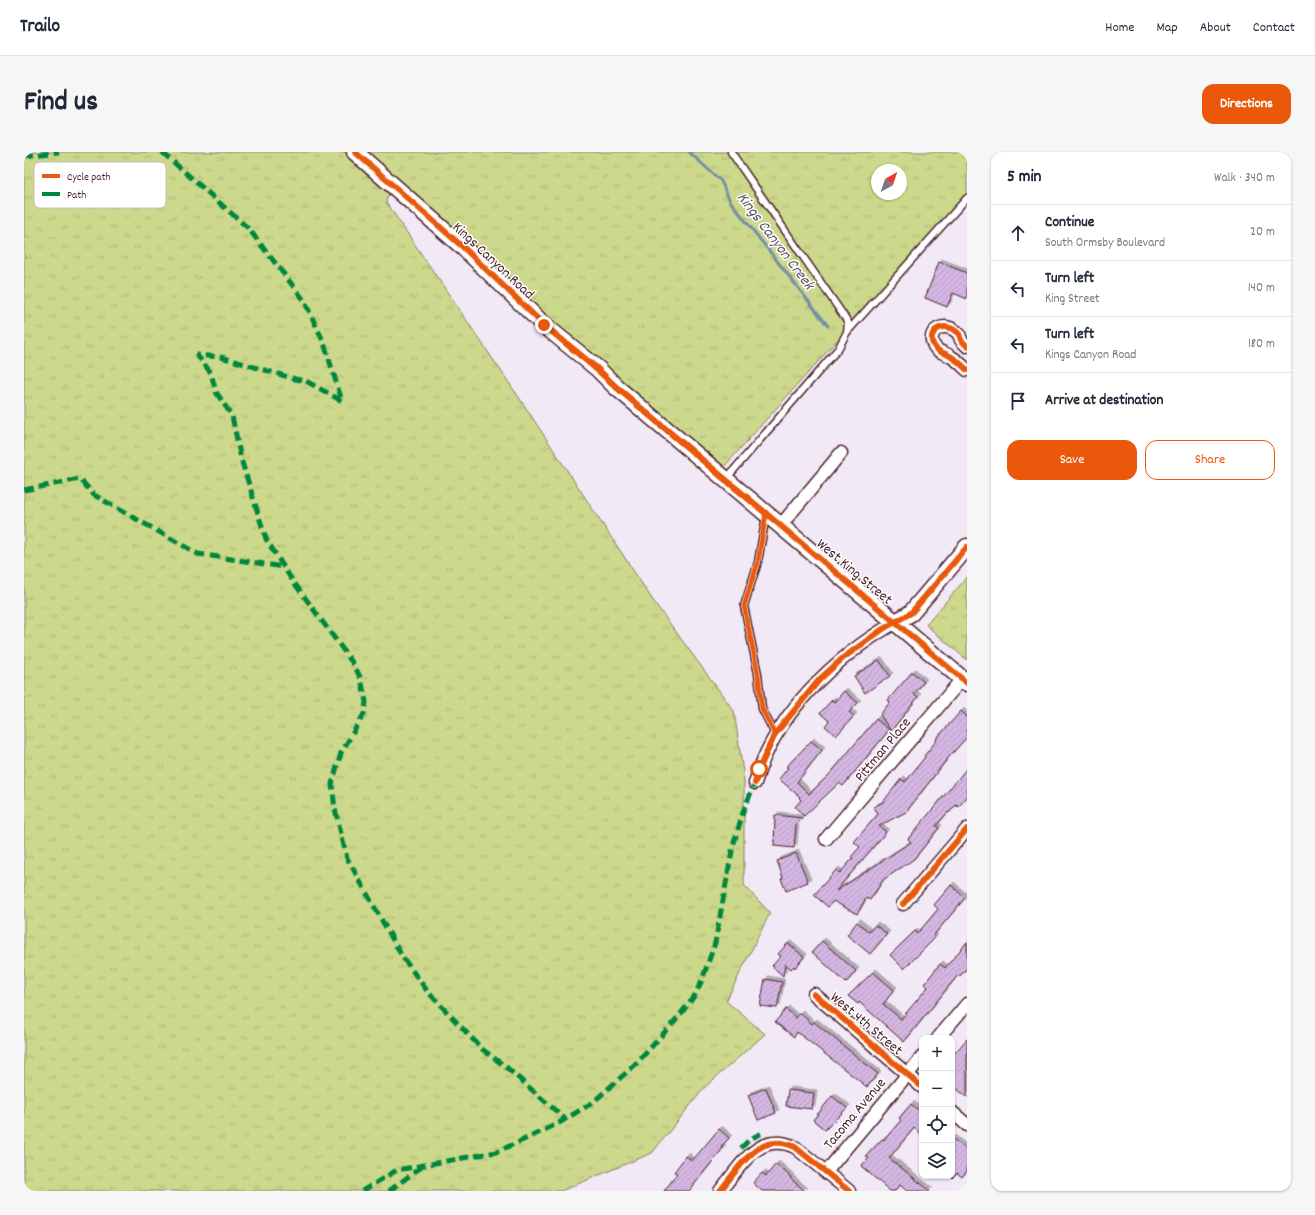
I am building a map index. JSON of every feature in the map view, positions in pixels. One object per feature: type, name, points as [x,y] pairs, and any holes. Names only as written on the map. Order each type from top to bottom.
[{"type":"street","name":"Kings Canyon Road","points":[[355,152],[464,248],[544,325],[725,480],[781,525]]},
{"type":"street","points":[[967,346],[961,340],[959,334],[948,326],[943,326],[938,329],[932,338],[938,351],[949,355],[967,370]]},
{"type":"street","points":[[781,525],[841,453]]},
{"type":"street","name":"West King Street","points":[[781,525],[965,681]]},
{"type":"street","points":[[755,783],[759,769],[775,734],[820,680],[843,658],[911,613],[967,547]]},
{"type":"street","name":"Pittman Place","points":[[826,840],[965,681]]},
{"type":"street","points":[[903,904],[967,829]]},
{"type":"street","name":"West 4th Street","points":[[814,994],[919,1084]]},
{"type":"street","points":[[941,1035],[967,1004]]},
{"type":"street","name":"Tacoma Avenue","points":[[826,1172],[919,1060]]},
{"type":"street","points":[[955,1114],[967,1124]]},
{"type":"street","points":[[720,1191],[758,1148],[767,1144],[787,1143],[796,1147],[849,1191]]},
{"type":"lane","points":[[731,152],[848,322],[847,332]]},
{"type":"lane","points":[[725,480],[838,349],[847,332],[967,198]]},
{"type":"lane","points":[[766,513],[758,562],[744,606],[758,674],[762,709],[775,734]]},
{"type":"green space","points":[[24,152],[344,152],[390,191],[386,202],[520,399],[654,602],[734,711],[744,779],[744,885],[770,913],[726,1001],[765,1034],[705,1087],[652,1153],[561,1191],[24,1191]]},
{"type":"green space","points":[[355,152],[967,152],[967,195],[723,468],[616,387]]},
{"type":"green space","points":[[967,577],[967,660],[926,625]]},
{"type":"building","points":[[939,262],[967,273],[967,299],[953,293],[947,307],[925,298]]},
{"type":"building","points":[[879,660],[890,676],[865,693],[854,676]]},
{"type":"building","points":[[912,672],[924,682],[914,694],[918,697],[891,731],[880,715],[890,702],[888,700]]},
{"type":"building","points":[[844,691],[858,703],[849,712],[854,716],[836,736],[825,726],[829,721],[820,713],[832,700],[834,702]]},
{"type":"building","points":[[961,711],[967,717],[967,737],[948,758],[906,812],[879,826],[886,832],[836,891],[911,842],[908,839],[967,768],[967,797],[958,807],[956,805],[949,813],[948,812],[936,826],[939,828],[914,859],[883,880],[870,900],[866,898],[857,914],[833,901],[828,907],[814,895],[836,870],[840,873],[853,858],[851,857],[860,847],[854,842],[878,814],[874,807],[883,802],[901,779],[905,782],[925,757],[924,756],[937,740],[936,739]]},
{"type":"building","points":[[876,719],[889,730],[843,786],[839,783],[804,816],[795,807],[801,800],[799,798],[800,797],[779,779],[788,768],[786,767],[811,741],[822,750],[797,782],[809,794],[829,775]]},
{"type":"building","points":[[775,815],[802,818],[796,824],[794,848],[774,846]]},
{"type":"building","points":[[796,853],[808,882],[786,891],[781,879],[783,878],[777,861]]},
{"type":"building","points":[[951,885],[965,898],[933,936],[935,938],[904,969],[890,955],[915,931],[917,934],[938,909],[934,905]]},
{"type":"building","points":[[857,922],[869,932],[875,925],[887,934],[870,954],[847,935]]},
{"type":"building","points":[[822,941],[856,971],[846,983],[812,952]]},
{"type":"building","points":[[967,942],[967,968],[960,976],[958,975],[904,1042],[859,1002],[858,1004],[848,996],[873,972],[894,990],[883,1004],[901,1019],[928,987],[924,984],[940,964],[945,968]]},
{"type":"building","points":[[788,943],[804,957],[795,968],[794,966],[791,969],[785,964],[783,976],[772,966],[781,956],[778,954]]},
{"type":"building","points":[[765,979],[782,982],[777,1008],[760,1006]]},
{"type":"building","points":[[786,1009],[796,1018],[800,1013],[812,1024],[814,1022],[878,1074],[867,1087],[797,1032],[794,1037],[775,1022]]},
{"type":"building","points":[[967,1039],[967,1097],[955,1087],[955,1053]]},
{"type":"building","points":[[766,1088],[776,1113],[758,1120],[748,1095]]},
{"type":"building","points":[[788,1090],[814,1093],[812,1109],[786,1106]]},
{"type":"building","points":[[832,1096],[847,1108],[825,1130],[813,1120]]},
{"type":"building","points":[[911,1104],[919,1111],[919,1132],[914,1128],[889,1158],[930,1191],[907,1191],[900,1185],[895,1191],[890,1191],[861,1166],[869,1158],[866,1156],[882,1139],[884,1140],[901,1120],[899,1118]]},
{"type":"building","points":[[719,1129],[729,1138],[721,1147],[723,1148],[689,1191],[664,1191],[677,1174],[674,1172],[686,1156],[692,1161]]},
{"type":"building","points":[[955,1140],[967,1150],[967,1171],[962,1177],[957,1173],[955,1175]]},
{"type":"building","points":[[776,1164],[805,1191],[762,1191],[753,1183],[762,1173],[766,1176]]},
{"type":"waterway","name":"Kings Canyon Creek","points":[[689,152],[721,181],[730,201],[828,326]]},
{"type":"marked path","points":[[24,156],[59,152]]},
{"type":"marked path","points":[[162,152],[248,228],[304,300],[324,343],[342,401],[306,381],[221,357],[197,355],[211,373],[216,392],[232,416],[241,459],[266,539],[290,577],[354,665],[361,679],[366,702],[364,714],[341,753],[332,784],[335,809],[347,858],[403,958],[428,992],[482,1049],[506,1067],[565,1119]]},
{"type":"marked path","points":[[24,490],[80,479],[94,495],[198,554],[284,567]]},
{"type":"marked path","points":[[362,1191],[397,1170],[496,1152],[532,1136],[559,1123],[592,1103],[636,1064],[679,1016],[695,995],[702,980],[715,943],[733,846],[744,809],[755,783]]},
{"type":"marked path","points":[[741,1148],[750,1139],[762,1133]]},
{"type":"marked path","points":[[389,1191],[424,1165]]},
{"type":"cycle path","points":[[355,152],[464,248],[544,325],[598,369],[616,387],[967,683]]},
{"type":"cycle path","points":[[967,346],[961,340],[959,334],[948,327],[938,329],[932,336],[934,346],[939,351],[954,359],[967,370]]},
{"type":"cycle path","points":[[755,783],[759,769],[775,734],[820,679],[843,658],[883,629],[911,613],[967,547]]},
{"type":"cycle path","points":[[903,904],[967,829]]},
{"type":"cycle path","points":[[814,994],[919,1084]]},
{"type":"cycle path","points":[[720,1191],[743,1162],[761,1147],[771,1143],[782,1143],[795,1147],[849,1191]]},
{"type":"route","points":[[544,325],[598,369],[616,387],[766,513],[758,562],[744,606],[758,674],[762,709],[775,734],[759,769]]}]
